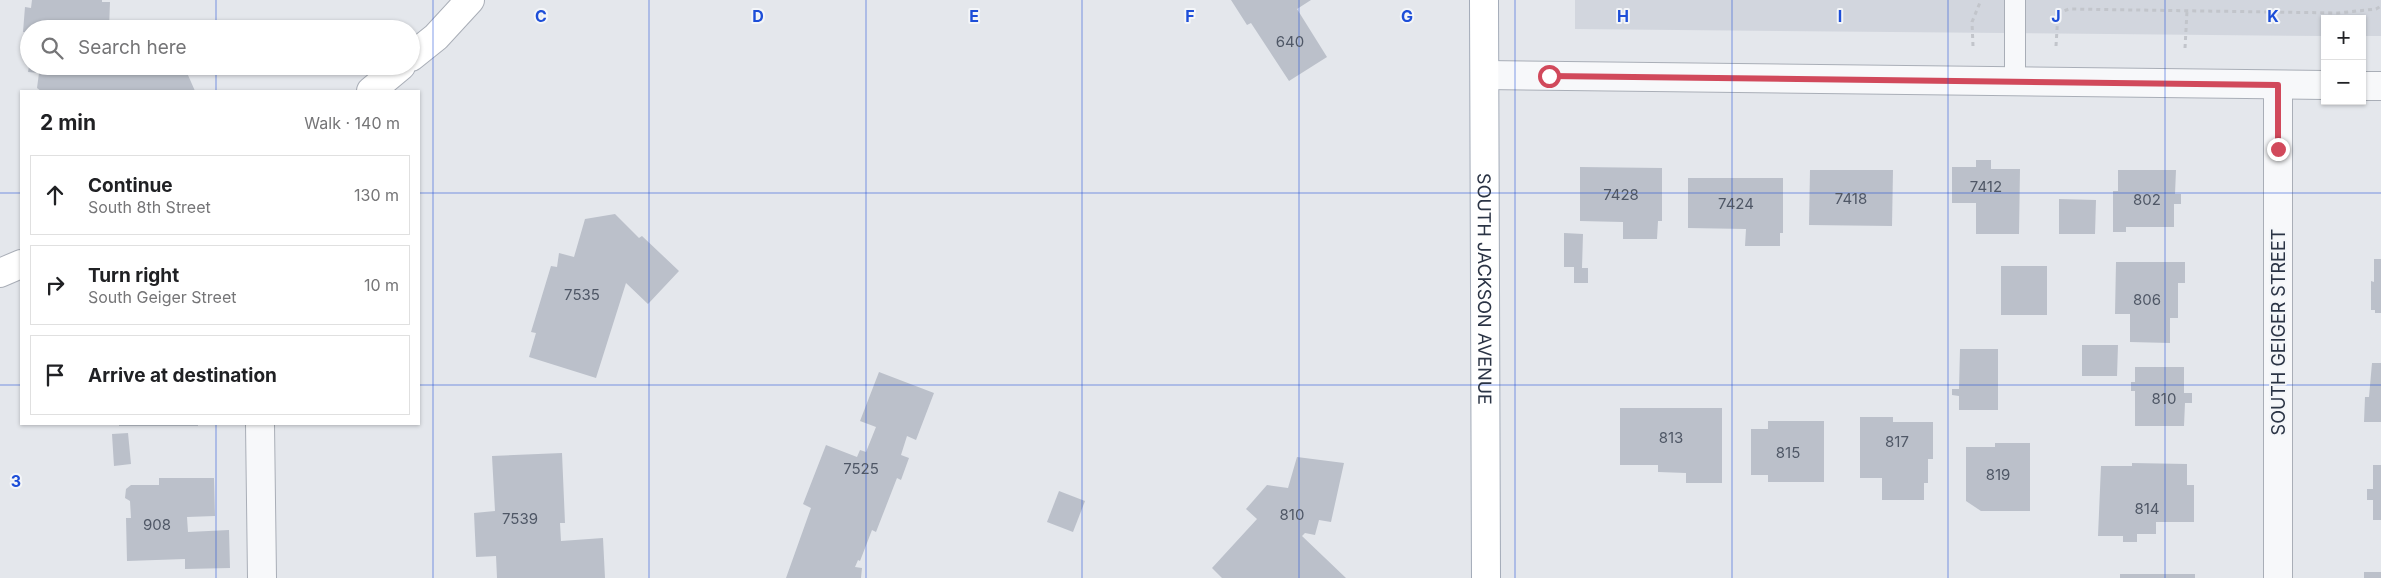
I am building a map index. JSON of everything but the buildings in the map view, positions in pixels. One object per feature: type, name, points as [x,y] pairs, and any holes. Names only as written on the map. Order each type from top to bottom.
[{"type":"main road","points":[[420,50],[436,37],[470,0]]},
{"type":"main road","name":"SOUTH JACKSON AVENUE","points":[[1484,0],[1486,578]]},
{"type":"main road","points":[[372,90],[390,75]]},
{"type":"main road","points":[[0,273],[20,264]]},
{"type":"street","points":[[1484,75],[2321,86]]},
{"type":"street","name":"SOUTH GEIGER STREET","points":[[2278,85],[2278,578]]},
{"type":"street","points":[[2366,86],[2381,86]]},
{"type":"street","points":[[260,425],[262,578]]},
{"type":"lane","points":[[2015,0],[2015,81]]},
{"type":"path","points":[[1973,46],[1972,22],[1981,0]]},
{"type":"path","points":[[2056,46],[2058,13],[2068,10],[2338,13],[2376,9],[2381,6]]},
{"type":"path","points":[[2185,48],[2187,11]]},
{"type":"shaded area","points":[[1575,0],[2381,0],[2381,36],[2366,36],[2366,15],[2321,15],[2321,36],[1575,29]]},
{"type":"route","points":[[1549,76],[2278,85],[2278,149]]}]
